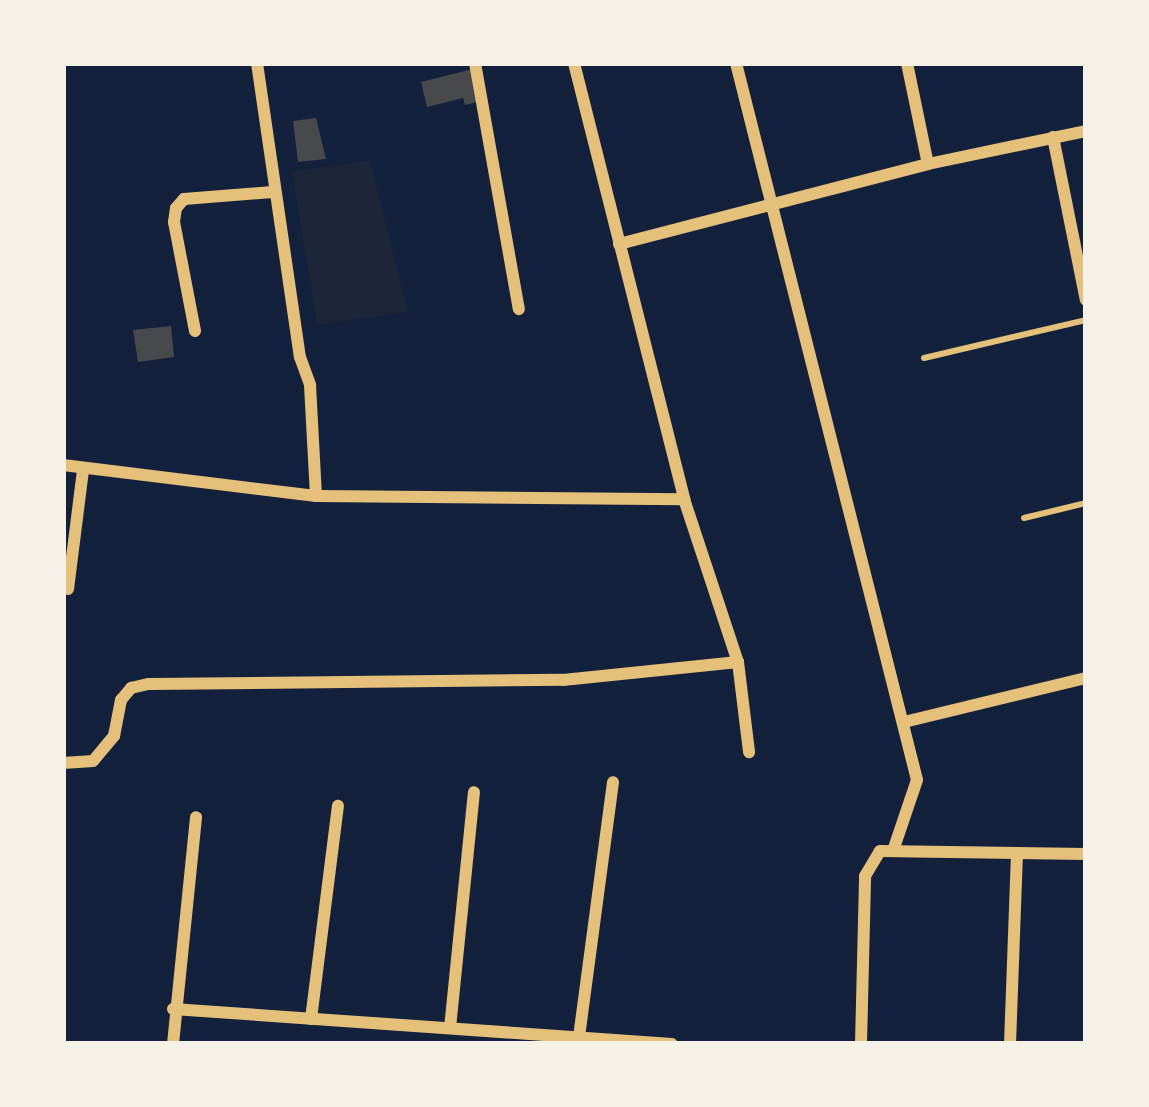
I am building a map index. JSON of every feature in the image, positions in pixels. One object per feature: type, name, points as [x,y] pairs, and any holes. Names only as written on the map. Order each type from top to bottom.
[{"type":"street","points":[[256,63],[300,357],[310,385],[316,496]]},
{"type":"street","points":[[475,63],[519,309]]},
{"type":"street","points":[[574,63],[684,499],[738,662],[748,752]]},
{"type":"street","points":[[736,63],[917,780],[894,848]]},
{"type":"street","points":[[907,63],[928,164]]},
{"type":"street","points":[[619,244],[928,164],[1086,131]]},
{"type":"street","points":[[1053,137],[1086,300]]},
{"type":"street","points":[[196,331],[174,222],[176,208],[184,199],[273,192]]},
{"type":"street","points":[[63,465],[316,496],[684,499]]},
{"type":"street","points":[[68,589],[83,470]]},
{"type":"street","points":[[63,763],[93,761],[114,736],[121,700],[131,688],[149,684],[562,680],[738,662]]},
{"type":"street","points":[[904,722],[1086,679]]},
{"type":"street","points":[[579,1037],[613,782]]},
{"type":"street","points":[[450,1028],[474,792]]},
{"type":"street","points":[[311,1018],[338,806]]},
{"type":"street","points":[[173,1044],[196,817]]},
{"type":"street","points":[[861,1044],[865,876],[880,851],[1086,854]]},
{"type":"street","points":[[1010,1044],[1017,854]]},
{"type":"street","points":[[173,1009],[672,1044]]},
{"type":"lane","points":[[924,358],[1086,320]]},
{"type":"lane","points":[[1024,518],[1086,503]]},
{"type":"shaded area","points":[[370,160],[408,312],[317,325],[292,172]]},
{"type":"building","points":[[473,69],[481,101],[465,105],[463,98],[427,107],[421,82]]},
{"type":"building","points":[[316,118],[326,159],[298,162],[293,121]]},
{"type":"building","points":[[171,326],[174,357],[138,362],[133,330]]}]
